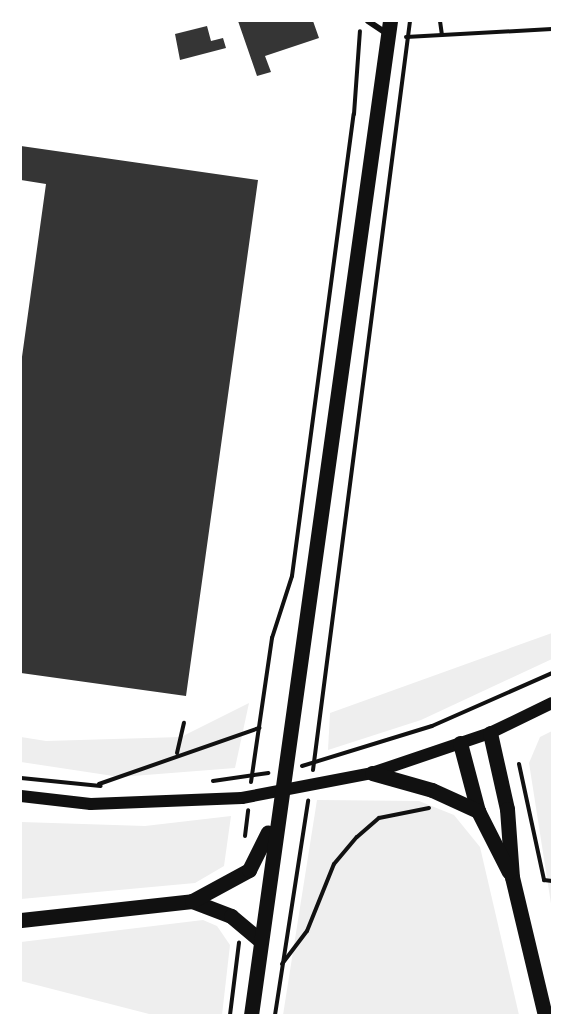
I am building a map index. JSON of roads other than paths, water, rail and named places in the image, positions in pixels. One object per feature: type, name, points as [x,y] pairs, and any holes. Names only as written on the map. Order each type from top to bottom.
[{"type":"main road","points":[[251,1015],[276,809],[389,28]]},
{"type":"main road","points":[[21,796],[91,804],[172,803],[242,798],[372,773],[490,733],[552,703]]},
{"type":"main road","points":[[490,733],[507,809],[512,877],[545,1015]]},
{"type":"main road","points":[[460,743],[478,811],[512,877]]},
{"type":"main road","points":[[372,773],[448,795],[478,811]]},
{"type":"main road","points":[[21,920],[192,902],[249,870],[276,809]]},
{"type":"main road","points":[[192,902],[231,916],[260,940]]},
{"type":"street","points":[[368,21],[389,28]]}]
